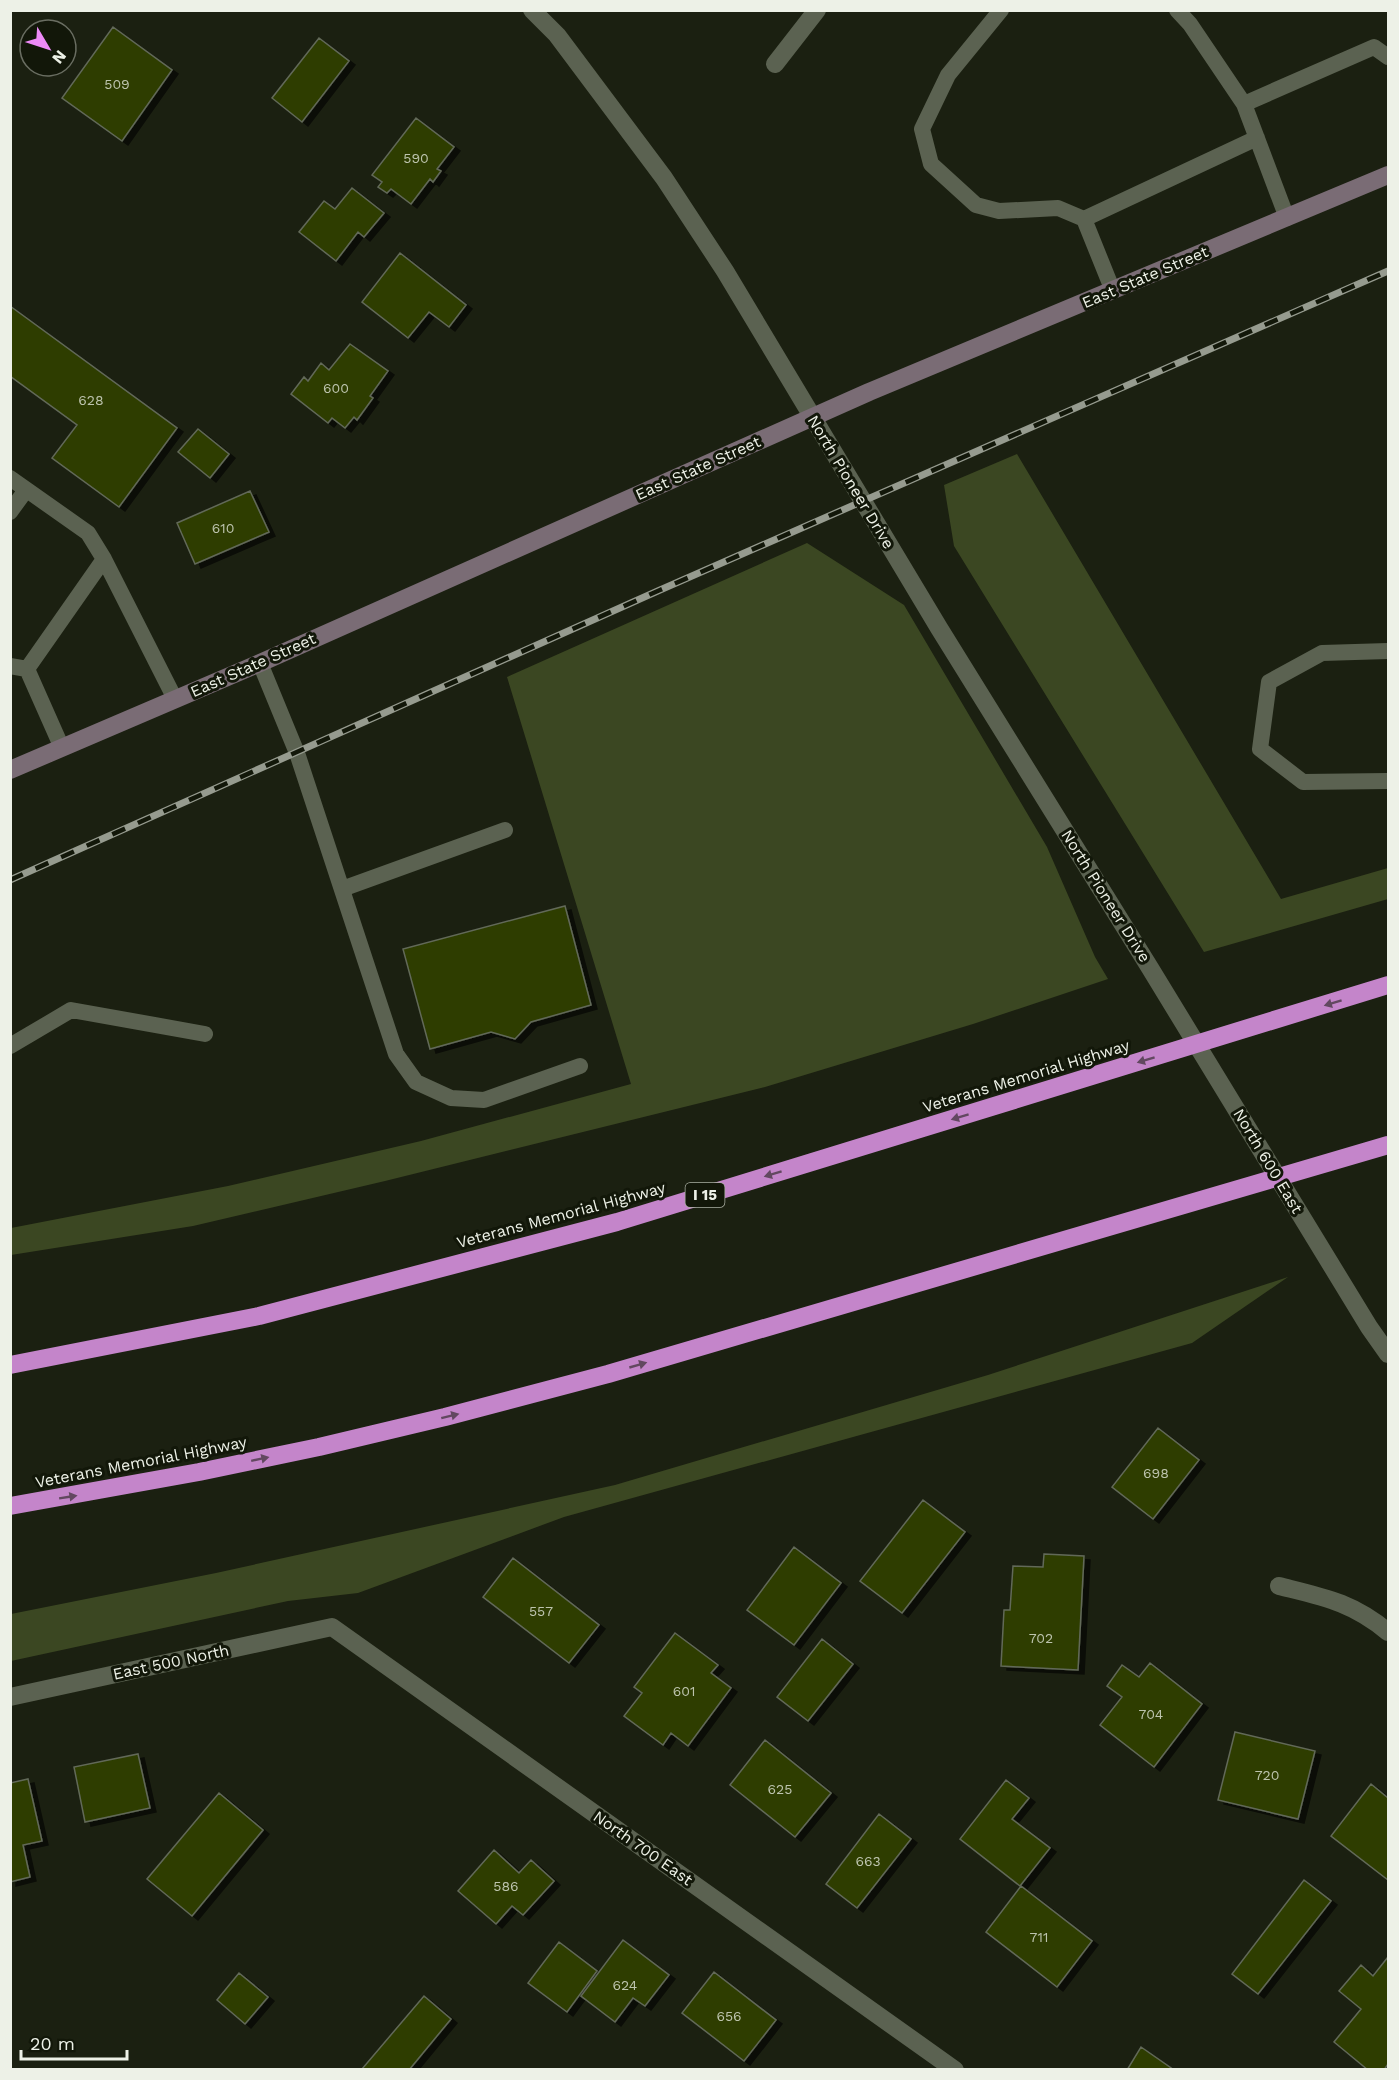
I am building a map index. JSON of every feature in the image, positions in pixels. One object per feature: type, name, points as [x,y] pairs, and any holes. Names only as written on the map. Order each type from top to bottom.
[{"type":"highway","name":"Veterans Memorial Highway","points":[[10,1365],[259,1316],[617,1222],[1389,985]]},
{"type":"highway","name":"Veterans Memorial Highway","points":[[10,1506],[86,1494],[308,1449],[456,1414],[643,1364],[1389,1145]]},
{"type":"main road","name":"East State Street","points":[[10,770],[260,663],[869,392],[1389,174]]},
{"type":"street","name":"North Pioneer Drive","points":[[532,10],[557,34],[657,169],[725,271],[939,628],[1150,968]]},
{"type":"street","points":[[775,64],[817,10]]},
{"type":"street","name":"North 600 East","points":[[1150,968],[1369,1327],[1389,1354]]},
{"type":"street","points":[[1279,1586],[1341,1602],[1373,1619],[1389,1632]]},
{"type":"street","name":"East 500 North","points":[[10,1697],[332,1627]]},
{"type":"street","name":"North 700 East","points":[[332,1627],[955,2070]]},
{"type":"lane","points":[[1001,10],[948,75],[922,129],[931,164],[976,205],[999,211],[1058,207],[1084,219],[1113,291]]},
{"type":"lane","points":[[1178,10],[1244,104],[1287,218]]},
{"type":"lane","points":[[1244,104],[1374,47],[1389,57]]},
{"type":"lane","points":[[1084,219],[1257,138]]},
{"type":"lane","points":[[10,478],[88,533],[104,559],[175,699]]},
{"type":"lane","points":[[10,512],[26,490]]},
{"type":"lane","points":[[62,748],[19,667],[104,559]]},
{"type":"lane","points":[[1389,651],[1322,653],[1269,682],[1260,749],[1303,782],[1389,781]]},
{"type":"lane","points":[[260,663],[297,753],[396,1054],[416,1082],[451,1098],[484,1100],[580,1066]]},
{"type":"lane","points":[[342,889],[506,830]]},
{"type":"lane","points":[[10,1046],[70,1010],[205,1034]]},
{"type":"green space","points":[[1017,454],[1281,899],[1388,868],[1388,899],[1204,952],[954,546],[944,485]]},
{"type":"green space","points":[[807,543],[904,605],[1047,847],[1095,957],[1108,979],[973,1024],[765,1087],[193,1226],[11,1255],[11,1228],[228,1186],[421,1141],[631,1084],[507,677]]},
{"type":"green space","points":[[1288,1277],[1192,1343],[564,1517],[358,1593],[288,1601],[11,1661],[11,1614],[216,1573],[615,1485],[988,1375]]},
{"type":"building","points":[[113,27],[172,70],[122,141],[62,98]]},
{"type":"building","points":[[319,38],[349,61],[302,122],[272,98]]},
{"type":"building","points":[[416,118],[454,147],[437,169],[441,171],[433,182],[430,179],[411,204],[391,189],[387,193],[378,187],[382,182],[372,175]]},
{"type":"building","points":[[352,188],[384,213],[364,237],[358,232],[336,261],[299,232],[324,201],[335,209]]},
{"type":"building","points":[[400,253],[466,305],[449,327],[429,312],[408,338],[362,302]]},
{"type":"building","points":[[10,306],[177,428],[119,507],[52,458],[77,425],[10,376]]},
{"type":"building","points":[[350,344],[388,371],[370,396],[373,398],[357,420],[354,417],[345,428],[332,418],[328,423],[291,394],[304,377],[308,381],[321,363],[329,370]]},
{"type":"building","points":[[198,429],[229,454],[210,478],[178,452]]},
{"type":"building","points":[[250,491],[269,532],[195,564],[177,523]]},
{"type":"building","points":[[565,906],[591,1005],[531,1022],[515,1039],[491,1032],[430,1049],[403,949]]},
{"type":"building","points":[[1158,1428],[1199,1460],[1153,1519],[1112,1487]]},
{"type":"building","points":[[923,1500],[965,1532],[902,1613],[860,1581]]},
{"type":"building","points":[[794,1547],[841,1583],[794,1645],[747,1610]]},
{"type":"building","points":[[1044,1554],[1084,1556],[1078,1670],[1001,1666],[1004,1610],[1010,1610],[1013,1566],[1043,1567]]},
{"type":"building","points":[[513,1558],[599,1625],[569,1663],[483,1597]]},
{"type":"building","points":[[675,1633],[718,1665],[711,1673],[731,1688],[688,1746],[671,1733],[663,1745],[624,1716],[642,1693],[634,1687]]},
{"type":"building","points":[[822,1639],[853,1664],[808,1721],[777,1697]]},
{"type":"building","points":[[1150,1663],[1202,1704],[1154,1767],[1100,1725],[1122,1697],[1107,1686],[1122,1665],[1139,1677]]},
{"type":"building","points":[[1235,1732],[1315,1751],[1298,1819],[1218,1800]]},
{"type":"building","points":[[765,1740],[831,1793],[795,1837],[730,1785]]},
{"type":"building","points":[[138,1754],[150,1808],[85,1822],[74,1767]]},
{"type":"building","points":[[28,1779],[42,1841],[23,1845],[30,1877],[10,1882],[10,1783]]},
{"type":"building","points":[[1006,1780],[1029,1798],[1012,1819],[1050,1848],[1020,1886],[960,1839]]},
{"type":"building","points":[[1371,1784],[1388,1798],[1388,1880],[1331,1836]]},
{"type":"building","points":[[219,1793],[263,1830],[192,1916],[147,1879]]},
{"type":"building","points":[[879,1814],[911,1839],[857,1908],[826,1884]]},
{"type":"building","points":[[494,1850],[519,1873],[531,1860],[554,1881],[523,1915],[512,1906],[496,1924],[458,1891]]},
{"type":"building","points":[[1304,1880],[1331,1901],[1258,1994],[1232,1974]]},
{"type":"building","points":[[1021,1886],[1092,1941],[1057,1987],[986,1932]]},
{"type":"building","points":[[623,1940],[669,1975],[645,2006],[633,1998],[615,2022],[581,1996]]},
{"type":"building","points":[[559,1942],[597,1971],[567,2012],[528,1983]]},
{"type":"building","points":[[1388,1957],[1388,2064],[1384,2070],[1368,2070],[1334,2042],[1361,2009],[1339,1991],[1361,1965],[1373,1976]]},
{"type":"building","points":[[714,1972],[776,2020],[744,2061],[682,2013]]},
{"type":"building","points":[[239,1973],[268,1997],[245,2024],[217,2000]]},
{"type":"building","points":[[424,1996],[451,2019],[409,2070],[362,2069]]},
{"type":"building","points":[[1141,2047],[1174,2070],[1127,2070]]},
{"type":"railway","points":[[10,880],[660,590],[1388,271]]}]
